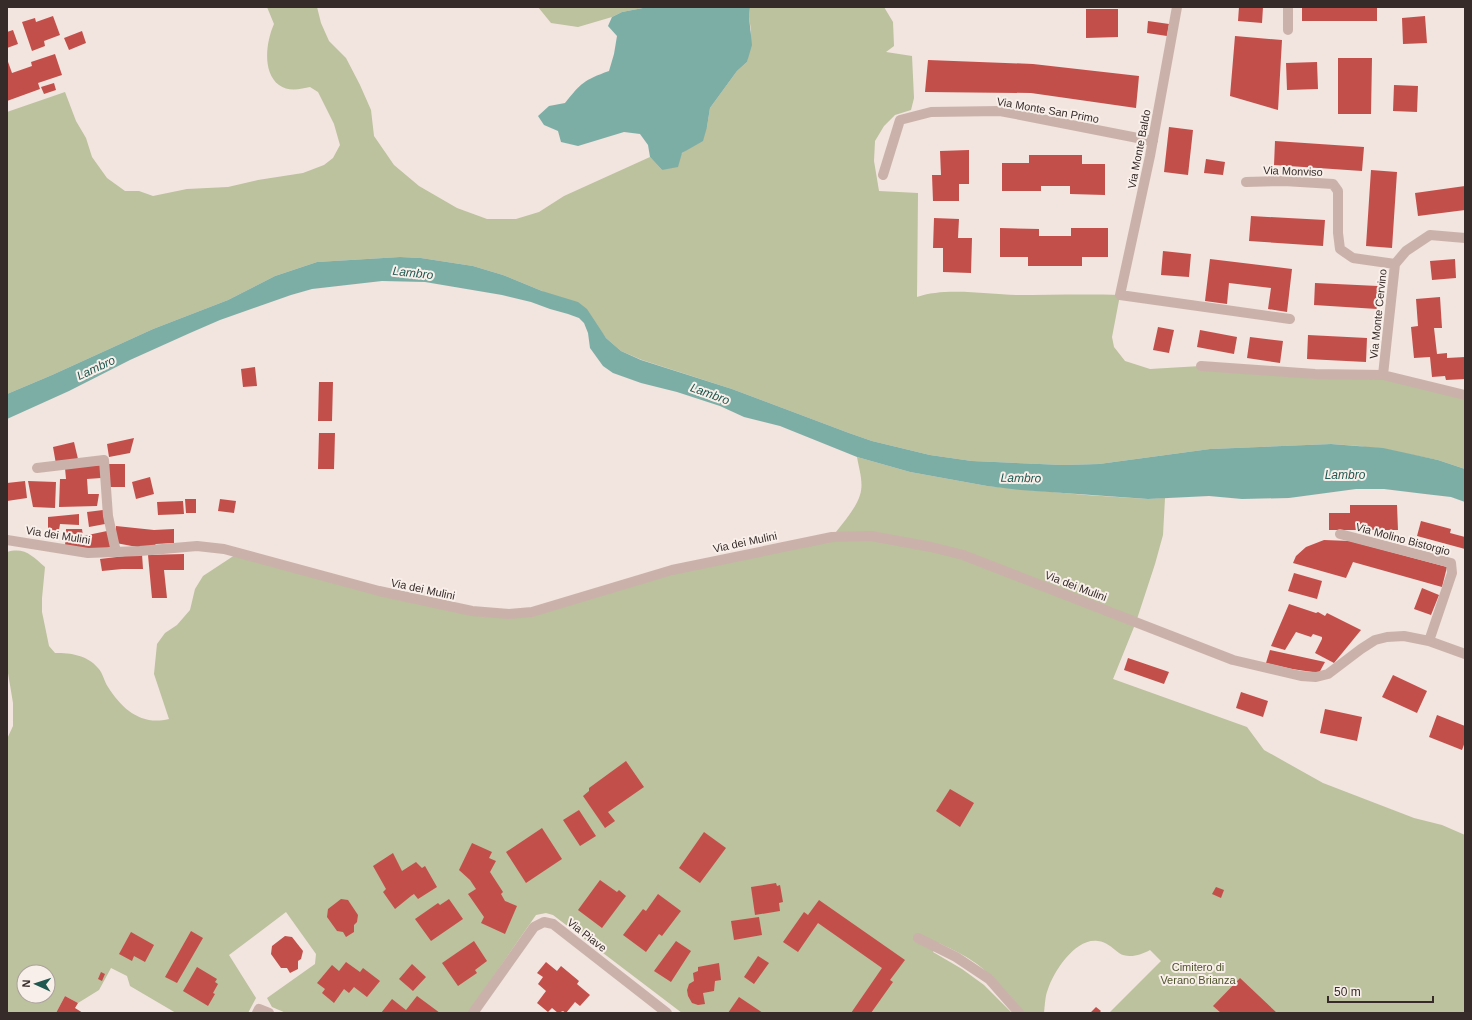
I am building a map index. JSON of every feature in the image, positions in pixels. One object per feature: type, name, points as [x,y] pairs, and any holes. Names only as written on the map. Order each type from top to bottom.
[{"type":"street","name":"Via Monte Baldo","points":[[1177,7],[1153,141],[1120,295],[1290,318]]},
{"type":"street","points":[[1288,7],[1288,30]]},
{"type":"street","name":"Via Monte San Primo","points":[[883,175],[900,120],[932,112],[1000,111],[1153,141]]},
{"type":"street","name":"Via Monviso","points":[[1246,182],[1284,181],[1333,184],[1338,191],[1338,233],[1340,249],[1353,258],[1395,264]]},
{"type":"street","name":"Via Monte Cervino","points":[[1383,375],[1395,264],[1406,250],[1430,235],[1465,238]]},
{"type":"street","points":[[1201,366],[1315,374],[1383,375],[1465,395]]},
{"type":"street","points":[[38,468],[104,460],[108,516],[116,552]]},
{"type":"street","name":"Via Molino Bistorgio","points":[[1340,534],[1451,563],[1452,573],[1429,641]]},
{"type":"street","name":"Via dei Mulini","points":[[7,540],[88,553],[197,546],[224,549],[378,591],[472,611],[509,614],[532,612],[602,590],[686,567],[832,537],[871,536],[931,547],[962,555],[1233,660],[1301,676],[1316,677],[1328,674],[1375,640],[1387,636],[1404,636],[1429,641],[1465,654]]},
{"type":"street","name":"Via Piave","points":[[473,1013],[534,926],[544,922],[553,924],[667,1013]]},
{"type":"street","points":[[918,938],[956,957],[989,979],[1019,1013]]},
{"type":"street","points":[[258,1011],[269,1013]]},
{"type":"green space","points":[[267,7],[317,7],[321,23],[329,41],[346,58],[360,85],[371,110],[374,136],[394,165],[419,186],[457,208],[487,219],[516,219],[539,212],[564,196],[650,157],[662,170],[686,150],[707,127],[710,108],[737,71],[747,62],[751,30],[749,17],[750,7],[884,7],[893,22],[894,46],[886,52],[912,56],[914,98],[911,110],[895,115],[884,126],[875,141],[874,161],[879,191],[918,193],[917,297],[940,292],[1016,295],[1120,295],[1112,337],[1114,347],[1125,361],[1150,369],[1201,366],[1383,375],[1465,395],[1465,469],[1438,460],[1413,455],[1359,446],[1331,444],[1210,449],[1099,464],[1063,465],[972,461],[930,455],[872,441],[732,389],[642,360],[621,351],[606,338],[599,329],[542,291],[503,275],[473,266],[421,258],[400,257],[317,262],[275,276],[228,300],[153,329],[7,394],[7,112],[65,92],[76,121],[86,138],[92,157],[107,178],[125,191],[139,191],[153,196],[187,189],[228,187],[258,180],[303,173],[324,165],[333,158],[340,145],[334,124],[318,92],[310,87],[303,89],[286,89],[279,85],[270,73],[267,56],[269,39],[274,24]]},
{"type":"green space","points":[[538,7],[648,7],[622,12],[612,17],[578,27],[551,23]]},
{"type":"green space","name":"Cimitero di Verano Brianza","points":[[857,457],[910,472],[987,486],[1086,495],[1148,499],[1165,498],[1163,535],[1155,564],[1136,622],[1113,679],[1247,727],[1264,750],[1323,783],[1414,818],[1442,825],[1465,835],[1465,1013],[1109,1013],[1161,961],[1150,950],[1139,955],[1126,956],[1106,944],[1098,941],[1090,941],[1082,944],[1074,950],[1055,973],[1047,992],[1044,1013],[1024,1013],[1004,989],[982,968],[966,957],[939,943],[933,952],[962,969],[984,985],[1012,1013],[682,1013],[553,915],[546,913],[536,915],[468,1013],[286,1013],[272,1007],[267,998],[315,964],[316,954],[286,912],[229,955],[256,998],[248,1013],[176,1013],[130,986],[127,976],[111,968],[99,990],[78,1003],[65,996],[56,1013],[7,1013],[7,739],[13,726],[13,703],[7,667],[7,552],[24,552],[32,556],[45,567],[42,612],[49,646],[55,653],[73,654],[89,660],[100,670],[113,695],[126,709],[141,718],[159,721],[169,719],[154,674],[157,644],[165,633],[177,625],[190,610],[195,589],[203,576],[238,553],[379,591],[509,614],[602,590],[832,537],[852,511],[858,500],[861,490]]},
{"type":"water","points":[[648,7],[750,7],[749,17],[752,45],[747,62],[737,71],[710,108],[703,141],[682,153],[678,167],[662,170],[650,157],[648,145],[640,134],[624,132],[578,146],[561,142],[558,131],[544,125],[538,116],[549,106],[565,103],[579,86],[588,80],[609,71],[617,36],[608,26],[612,17],[622,12]]},
{"type":"water","name":"Lambro","points":[[400,257],[421,258],[473,266],[503,275],[542,291],[578,302],[587,309],[606,338],[621,351],[641,360],[732,389],[872,441],[930,455],[972,461],[1063,465],[1099,464],[1210,449],[1331,444],[1383,448],[1438,460],[1465,469],[1465,502],[1451,497],[1384,489],[1356,489],[1289,498],[1242,499],[1209,496],[1148,499],[1021,490],[987,486],[910,472],[857,457],[780,426],[744,417],[720,406],[677,392],[641,383],[613,373],[603,366],[590,348],[588,333],[584,323],[579,318],[531,302],[502,295],[425,282],[382,281],[312,289],[291,295],[220,320],[190,333],[7,419],[7,394],[153,329],[228,300],[275,276],[317,262]]},
{"type":"building","points":[[1239,7],[1263,7],[1262,23],[1238,21]]},
{"type":"building","points":[[1302,7],[1377,7],[1377,21],[1302,21]]},
{"type":"building","points":[[1086,9],[1118,9],[1118,37],[1086,38]]},
{"type":"building","points":[[53,16],[60,35],[44,41],[45,46],[32,51],[22,22],[35,18],[36,22]]},
{"type":"building","points":[[1425,16],[1427,43],[1403,44],[1402,18]]},
{"type":"building","points":[[1148,21],[1169,24],[1167,36],[1147,33]]},
{"type":"building","points":[[13,30],[18,44],[7,48],[7,32]]},
{"type":"building","points":[[82,31],[86,43],[69,50],[64,38]]},
{"type":"building","points":[[1235,36],[1282,40],[1278,110],[1230,96]]},
{"type":"building","points":[[55,54],[62,75],[38,83],[40,89],[7,101],[7,59],[12,73],[32,66],[31,62]]},
{"type":"building","points":[[1338,58],[1372,58],[1371,114],[1338,114]]},
{"type":"building","points":[[928,60],[1033,64],[1139,76],[1136,108],[1031,93],[925,92]]},
{"type":"building","points":[[1317,62],[1318,89],[1287,90],[1286,63]]},
{"type":"building","points":[[54,83],[56,90],[44,94],[41,87]]},
{"type":"building","points":[[1394,85],[1418,86],[1417,112],[1393,111]]},
{"type":"building","points":[[1169,127],[1193,130],[1188,175],[1164,172]]},
{"type":"building","points":[[1275,141],[1364,147],[1362,171],[1274,165]]},
{"type":"building","points":[[969,150],[969,184],[959,184],[959,201],[933,201],[932,175],[941,175],[940,151]]},
{"type":"building","points":[[1029,155],[1082,155],[1082,164],[1105,164],[1105,195],[1070,194],[1070,186],[1041,186],[1041,191],[1002,191],[1002,163],[1029,163]]},
{"type":"building","points":[[1206,159],[1225,162],[1223,175],[1204,173]]},
{"type":"building","points":[[1371,170],[1397,172],[1392,248],[1366,246]]},
{"type":"building","points":[[1465,186],[1465,210],[1418,216],[1415,193]]},
{"type":"building","points":[[1251,216],[1325,220],[1323,246],[1249,241]]},
{"type":"building","points":[[934,218],[959,219],[958,238],[972,238],[971,273],[943,272],[943,248],[933,248]]},
{"type":"building","points":[[1000,228],[1039,229],[1039,236],[1071,236],[1071,228],[1108,228],[1108,257],[1082,257],[1082,266],[1028,266],[1028,257],[1000,257]]},
{"type":"building","points":[[1163,251],[1191,254],[1189,277],[1161,275]]},
{"type":"building","points":[[1210,259],[1292,269],[1287,312],[1268,309],[1271,288],[1229,283],[1227,304],[1205,301]]},
{"type":"building","points":[[1455,259],[1456,278],[1432,280],[1430,261]]},
{"type":"building","points":[[1315,283],[1378,286],[1377,309],[1314,305]]},
{"type":"building","points":[[1440,297],[1442,328],[1434,328],[1437,354],[1447,353],[1447,358],[1465,357],[1465,379],[1446,380],[1445,376],[1432,377],[1430,357],[1414,358],[1411,327],[1418,326],[1416,299]]},
{"type":"building","points":[[1158,327],[1174,330],[1169,353],[1153,350]]},
{"type":"building","points":[[1200,330],[1237,337],[1234,354],[1197,347]]},
{"type":"building","points":[[1308,335],[1367,338],[1366,362],[1307,359]]},
{"type":"building","points":[[1250,337],[1283,341],[1280,363],[1247,358]]},
{"type":"building","points":[[255,367],[257,386],[243,387],[241,369]]},
{"type":"building","points":[[319,382],[333,382],[332,421],[318,421]]},
{"type":"building","points":[[319,433],[335,433],[334,469],[318,469]]},
{"type":"building","points":[[134,438],[130,453],[109,457],[107,444]]},
{"type":"building","points":[[74,442],[78,459],[56,464],[53,447]]},
{"type":"building","points":[[108,464],[125,464],[125,487],[108,487]]},
{"type":"building","points":[[101,465],[101,478],[87,479],[88,494],[99,494],[97,506],[59,507],[60,479],[66,479],[65,468]]},
{"type":"building","points":[[150,477],[154,494],[136,499],[132,482]]},
{"type":"building","points":[[25,481],[27,498],[7,501],[7,483]]},
{"type":"building","points":[[28,481],[56,482],[55,508],[33,507]]},
{"type":"building","points":[[185,499],[196,499],[196,513],[186,513]]},
{"type":"building","points":[[220,499],[236,501],[234,513],[218,511]]},
{"type":"building","points":[[183,501],[184,514],[158,515],[157,502]]},
{"type":"building","points":[[1350,505],[1397,505],[1398,530],[1329,530],[1329,513],[1350,513]]},
{"type":"building","points":[[103,510],[105,524],[89,527],[87,512]]},
{"type":"building","points":[[79,514],[79,525],[60,524],[59,530],[48,531],[48,517]]},
{"type":"building","points":[[1421,521],[1451,529],[1450,533],[1465,537],[1465,549],[1417,536]]},
{"type":"building","points":[[116,526],[154,530],[174,529],[174,543],[137,547],[116,543]]},
{"type":"building","points":[[66,529],[82,529],[83,536],[107,531],[111,547],[100,550],[65,546]]},
{"type":"building","points":[[1324,540],[1350,541],[1447,567],[1442,587],[1353,562],[1346,578],[1293,563],[1296,556],[1306,547]]},
{"type":"building","points":[[142,554],[143,569],[102,571],[100,559]]},
{"type":"building","points":[[184,554],[184,570],[164,570],[167,598],[152,598],[148,555]]},
{"type":"building","points":[[1294,573],[1322,581],[1317,599],[1288,591]]},
{"type":"building","points":[[1422,588],[1439,595],[1431,615],[1414,609]]},
{"type":"building","points":[[1289,604],[1316,613],[1318,612],[1325,616],[1327,613],[1361,630],[1334,663],[1315,653],[1322,637],[1313,634],[1311,637],[1296,632],[1285,650],[1271,646]]},
{"type":"building","points":[[1270,650],[1325,662],[1319,673],[1292,669],[1266,663]]},
{"type":"building","points":[[1128,658],[1169,672],[1164,684],[1124,670]]},
{"type":"building","points":[[1393,675],[1427,691],[1417,713],[1382,697]]},
{"type":"building","points":[[1241,692],[1268,701],[1263,717],[1236,708]]},
{"type":"building","points":[[1325,709],[1362,717],[1357,741],[1320,733]]},
{"type":"building","points":[[1437,715],[1465,726],[1465,742],[1462,750],[1429,737]]},
{"type":"building","points":[[626,761],[644,787],[608,812],[615,821],[605,828],[583,796],[589,791],[589,788]]},
{"type":"building","points":[[950,789],[974,803],[960,827],[936,811]]},
{"type":"building","points":[[579,810],[596,836],[580,846],[563,820]]},
{"type":"building","points":[[542,828],[562,859],[526,883],[506,852]]},
{"type":"building","points":[[704,832],[726,848],[700,883],[679,868]]},
{"type":"building","points":[[472,843],[492,852],[489,858],[496,861],[490,872],[503,892],[501,894],[505,901],[517,906],[505,934],[481,923],[484,917],[468,894],[476,889],[470,880],[459,870]]},
{"type":"building","points":[[393,853],[402,871],[416,862],[422,868],[425,866],[437,887],[418,899],[414,894],[395,909],[383,892],[386,889],[373,866]]},
{"type":"building","points":[[600,880],[617,892],[619,890],[626,896],[602,928],[578,910]]},
{"type":"building","points":[[776,883],[777,886],[780,885],[783,902],[779,903],[780,911],[755,915],[751,887]]},
{"type":"building","points":[[1216,887],[1224,890],[1221,898],[1212,894]]},
{"type":"building","points":[[658,894],[681,911],[662,936],[659,934],[646,952],[623,935],[643,909],[646,911]]},
{"type":"building","points":[[341,899],[348,900],[358,915],[357,922],[354,925],[354,932],[346,937],[343,932],[337,931],[327,917],[328,909]]},
{"type":"building","points":[[449,899],[463,919],[431,941],[415,919],[438,903],[440,905]]},
{"type":"building","points":[[819,900],[905,960],[890,980],[893,982],[871,1013],[851,1013],[882,968],[818,923],[798,952],[783,942],[804,912],[808,915]]},
{"type":"building","points":[[759,917],[762,935],[734,940],[731,921]]},
{"type":"building","points":[[191,931],[203,938],[177,983],[165,977]]},
{"type":"building","points":[[131,932],[154,945],[145,962],[134,956],[132,961],[119,954]]},
{"type":"building","points":[[285,936],[292,937],[303,951],[301,959],[298,961],[298,969],[290,973],[287,968],[281,968],[271,954],[272,946]]},
{"type":"building","points":[[474,941],[487,961],[475,970],[477,973],[458,986],[442,963]]},
{"type":"building","points":[[676,941],[691,951],[671,982],[654,971]]},
{"type":"building","points":[[758,956],[769,963],[754,984],[744,977]]},
{"type":"building","points":[[346,962],[360,972],[363,968],[380,981],[367,997],[354,987],[349,993],[344,989],[334,1003],[322,993],[325,989],[317,983],[332,965],[339,971]]},
{"type":"building","points":[[546,962],[557,971],[561,966],[579,981],[577,984],[590,995],[580,1006],[575,1002],[566,1013],[563,1011],[558,1013],[552,1008],[548,1012],[537,1003],[546,991],[538,984],[543,977],[537,973]]},
{"type":"building","points":[[719,963],[721,980],[715,981],[714,991],[703,993],[705,1004],[698,1005],[692,1003],[688,996],[687,990],[689,984],[694,981],[693,973],[698,971],[698,967]]},
{"type":"building","points":[[412,964],[426,977],[413,991],[399,979]]},
{"type":"building","points":[[197,967],[217,979],[215,982],[218,984],[213,993],[215,994],[208,1006],[183,991]]},
{"type":"building","points":[[101,972],[105,974],[102,981],[98,979]]},
{"type":"building","points":[[1240,978],[1277,1013],[1221,1013],[1213,1006]]},
{"type":"building","points":[[65,996],[78,1003],[75,1008],[83,1013],[56,1013]]},
{"type":"building","points":[[417,996],[440,1013],[381,1013],[392,999],[406,1010]]},
{"type":"building","points":[[739,997],[763,1013],[728,1013]]},
{"type":"building","points":[[1096,1007],[1101,1011],[1099,1013],[1090,1013]]}]
